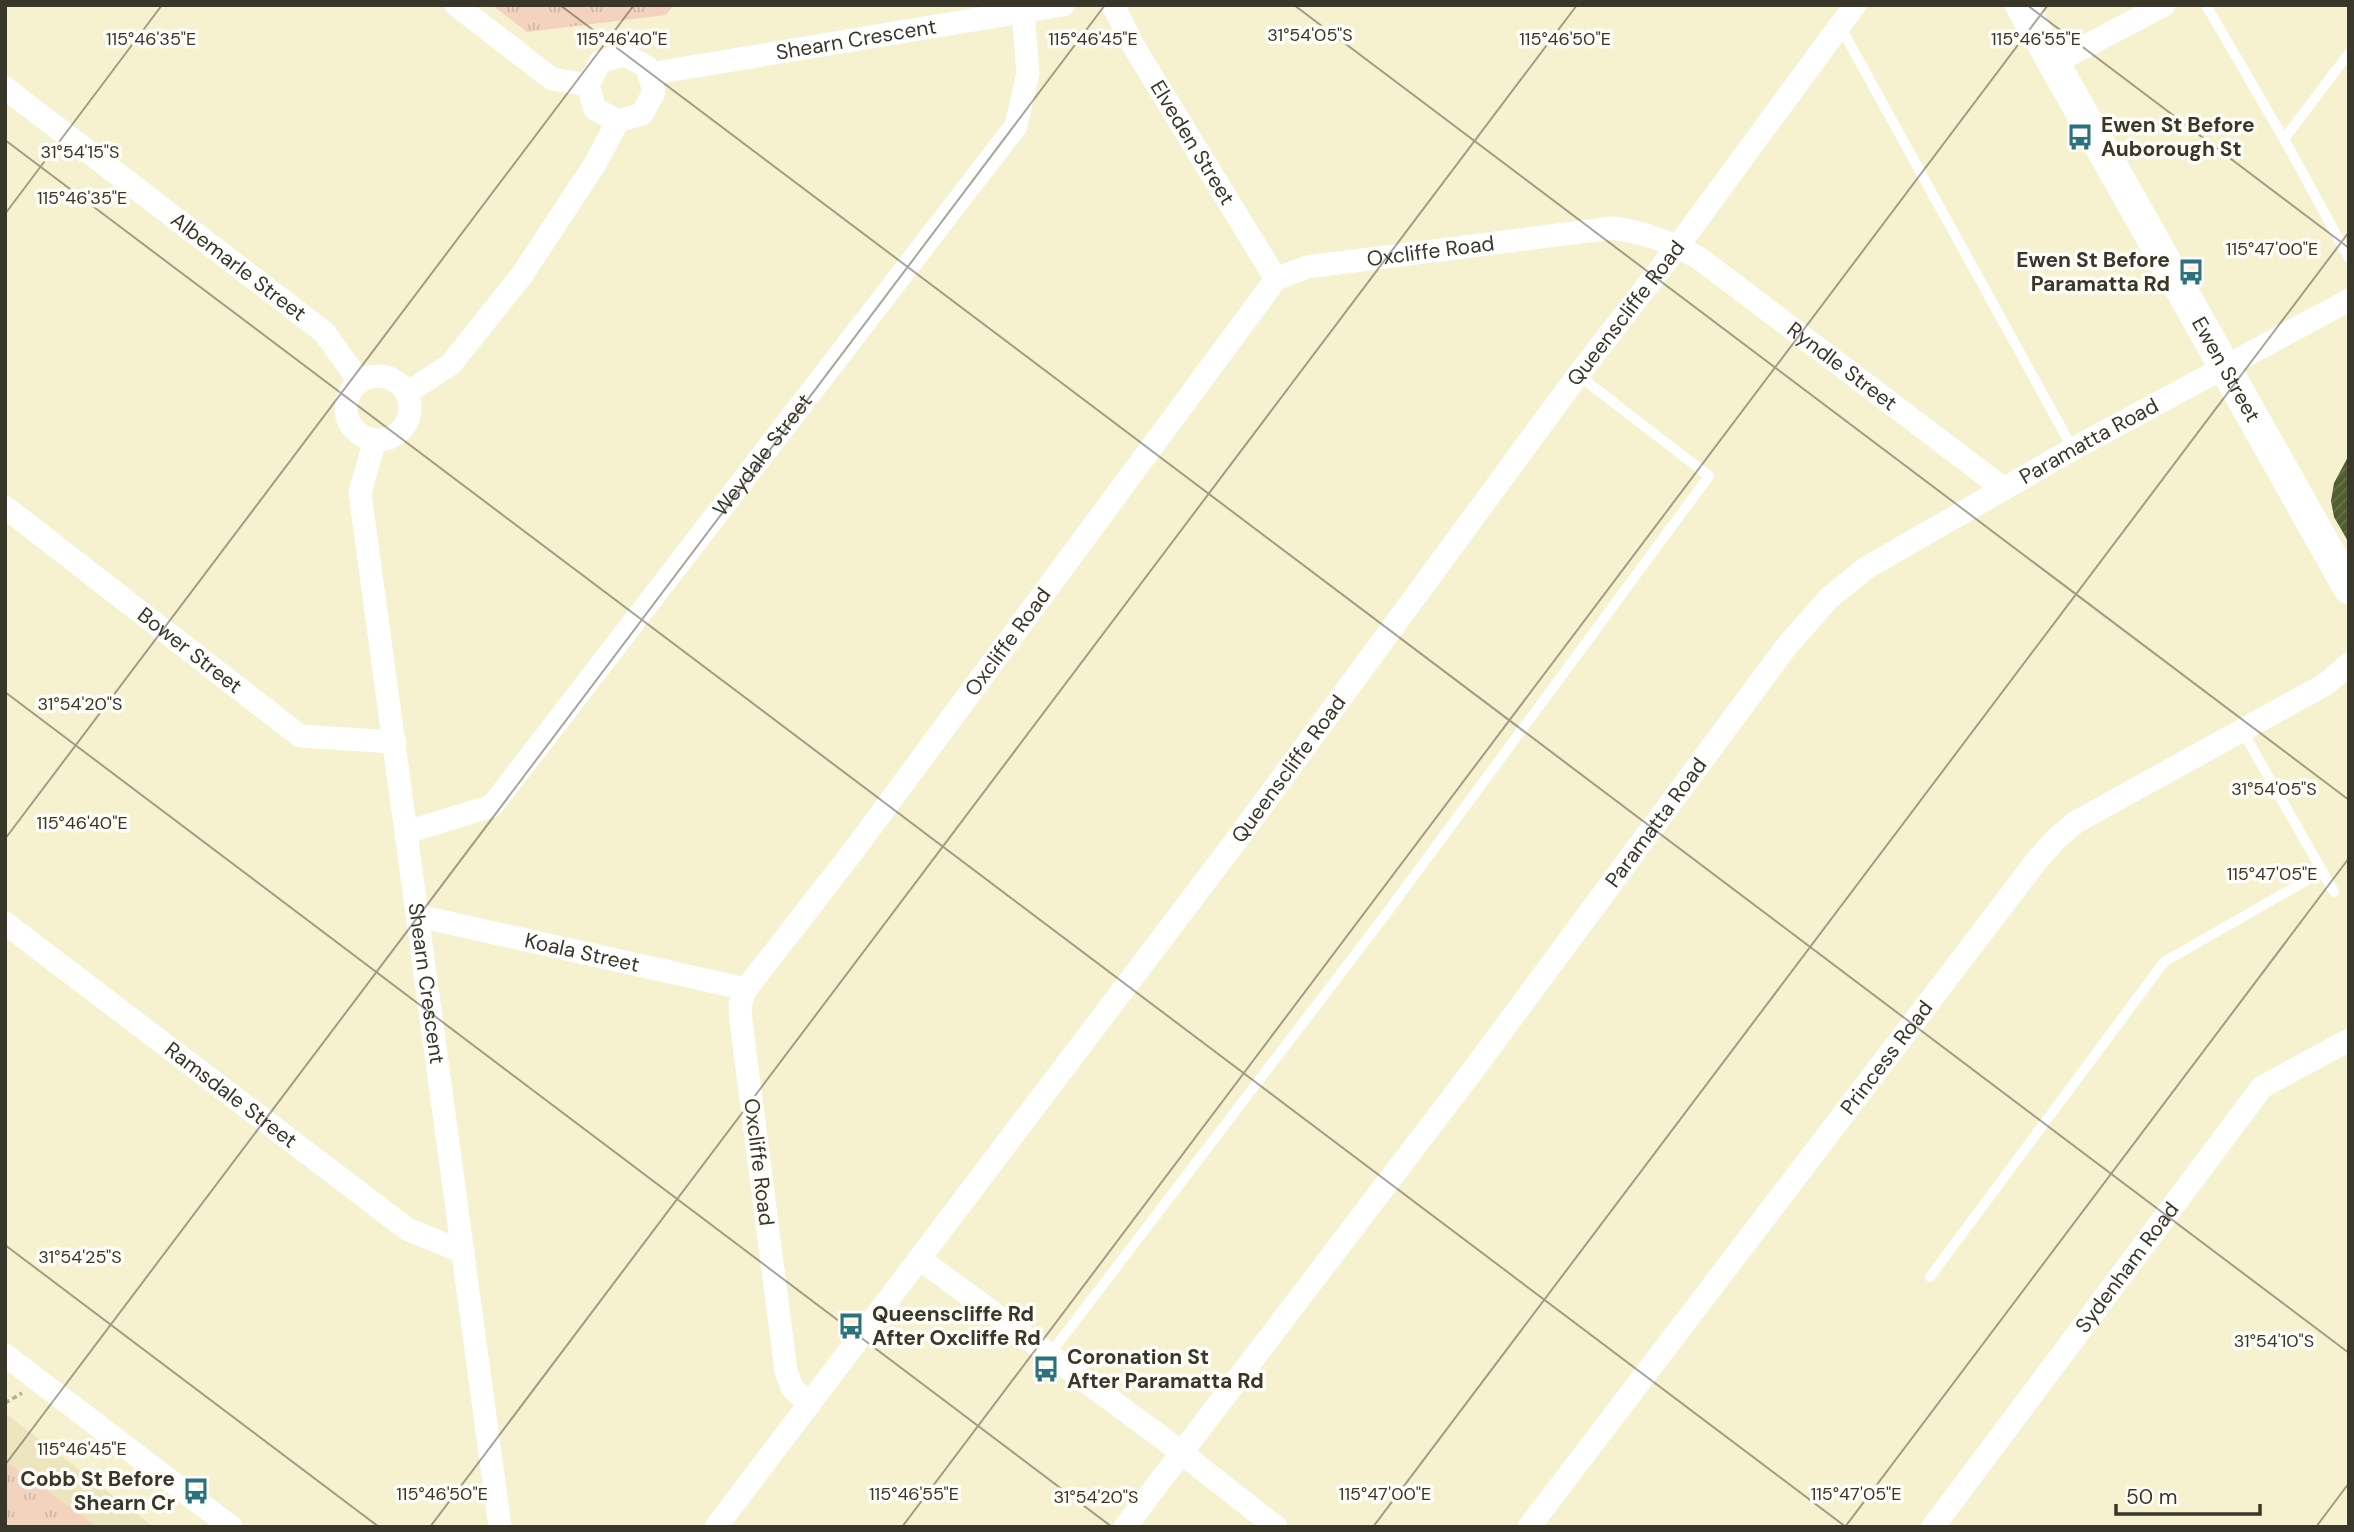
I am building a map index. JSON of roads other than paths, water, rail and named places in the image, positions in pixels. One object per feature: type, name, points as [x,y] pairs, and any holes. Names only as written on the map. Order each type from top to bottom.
[{"type":"main road","name":"Ewen Street","points":[[2021,5],[2349,588]]},
{"type":"street","points":[[456,5],[552,79],[588,85]]},
{"type":"street","name":"Shearn Crescent","points":[[649,74],[1063,5]]},
{"type":"street","name":"Elveden Street","points":[[1113,5],[1135,47],[1276,279]]},
{"type":"street","name":"Queenscliffe Road","points":[[716,1527],[1243,831],[1578,375],[1678,246],[1855,5]]},
{"type":"street","points":[[2054,63],[2164,5]]},
{"type":"street","name":"Weydale Street","points":[[407,832],[492,806],[1016,126],[1028,73],[1023,12]]},
{"type":"street","points":[[625,55],[647,67],[654,92],[642,114],[618,121],[595,109],[588,85],[600,62],[625,55]]},
{"type":"street","name":"Albemarle Street","points":[[5,88],[324,332],[359,381]]},
{"type":"street","points":[[407,393],[450,364],[522,275],[595,164],[618,121]]},
{"type":"street","name":"Oxcliffe Road","points":[[810,1404],[792,1388],[786,1371],[741,1021],[740,1004],[746,989],[862,839],[1276,279],[1307,267],[1612,228],[1638,231],[1678,246]]},
{"type":"street","name":"Ryndle Street","points":[[1678,246],[1699,258],[2004,489]]},
{"type":"street","name":"Paramatta Road","points":[[1125,1527],[1471,1073],[1786,647],[1812,616],[1844,584],[1866,568],[2073,449],[2349,300]]},
{"type":"street","points":[[374,375],[389,377],[407,393],[410,416],[403,428],[391,438],[375,440],[358,434],[351,426],[345,408],[348,395],[359,381],[374,375]]},
{"type":"street","name":"Shearn Crescent","points":[[375,440],[360,494],[500,1527]]},
{"type":"street","name":"Bower Street","points":[[5,507],[300,736],[395,742]]},
{"type":"street","name":"Princess Road","points":[[1529,1527],[2038,859],[2056,839],[2076,822],[2242,730],[2338,682],[2349,664]]},
{"type":"street","name":"Koala Street","points":[[418,916],[746,989]]},
{"type":"street","name":"Ramsdale Street","points":[[5,923],[407,1229],[463,1252]]},
{"type":"street","name":"Sydenham Road","points":[[1933,1527],[2262,1087],[2349,1040]]},
{"type":"street","points":[[920,1259],[1181,1452],[1276,1527]]},
{"type":"street","points":[[5,1355],[231,1527]]},
{"type":"street","points":[[5,1374],[208,1527]]},
{"type":"lane","points":[[2206,5],[2349,258]]},
{"type":"lane","points":[[1840,26],[2073,449]]},
{"type":"lane","points":[[2284,139],[2349,53]]},
{"type":"lane","points":[[1050,1354],[1375,929],[1709,476],[1578,375]]},
{"type":"lane","points":[[2242,730],[2334,892]]},
{"type":"lane","points":[[1930,1277],[2164,962],[2323,871]]},
{"type":"place","name":"Ewen St Before Auborough St","points":[[2080,137]]},
{"type":"place","name":"Ewen St Before Paramatta Rd","points":[[2191,272]]},
{"type":"place","name":"Queenscliffe Rd After Oxcliffe Rd","points":[[851,1326]]},
{"type":"place","name":"Coronation St After Paramatta Rd","points":[[1046,1369]]},
{"type":"place","name":"Cobb St Before Shearn Cr","points":[[196,1491]]}]
